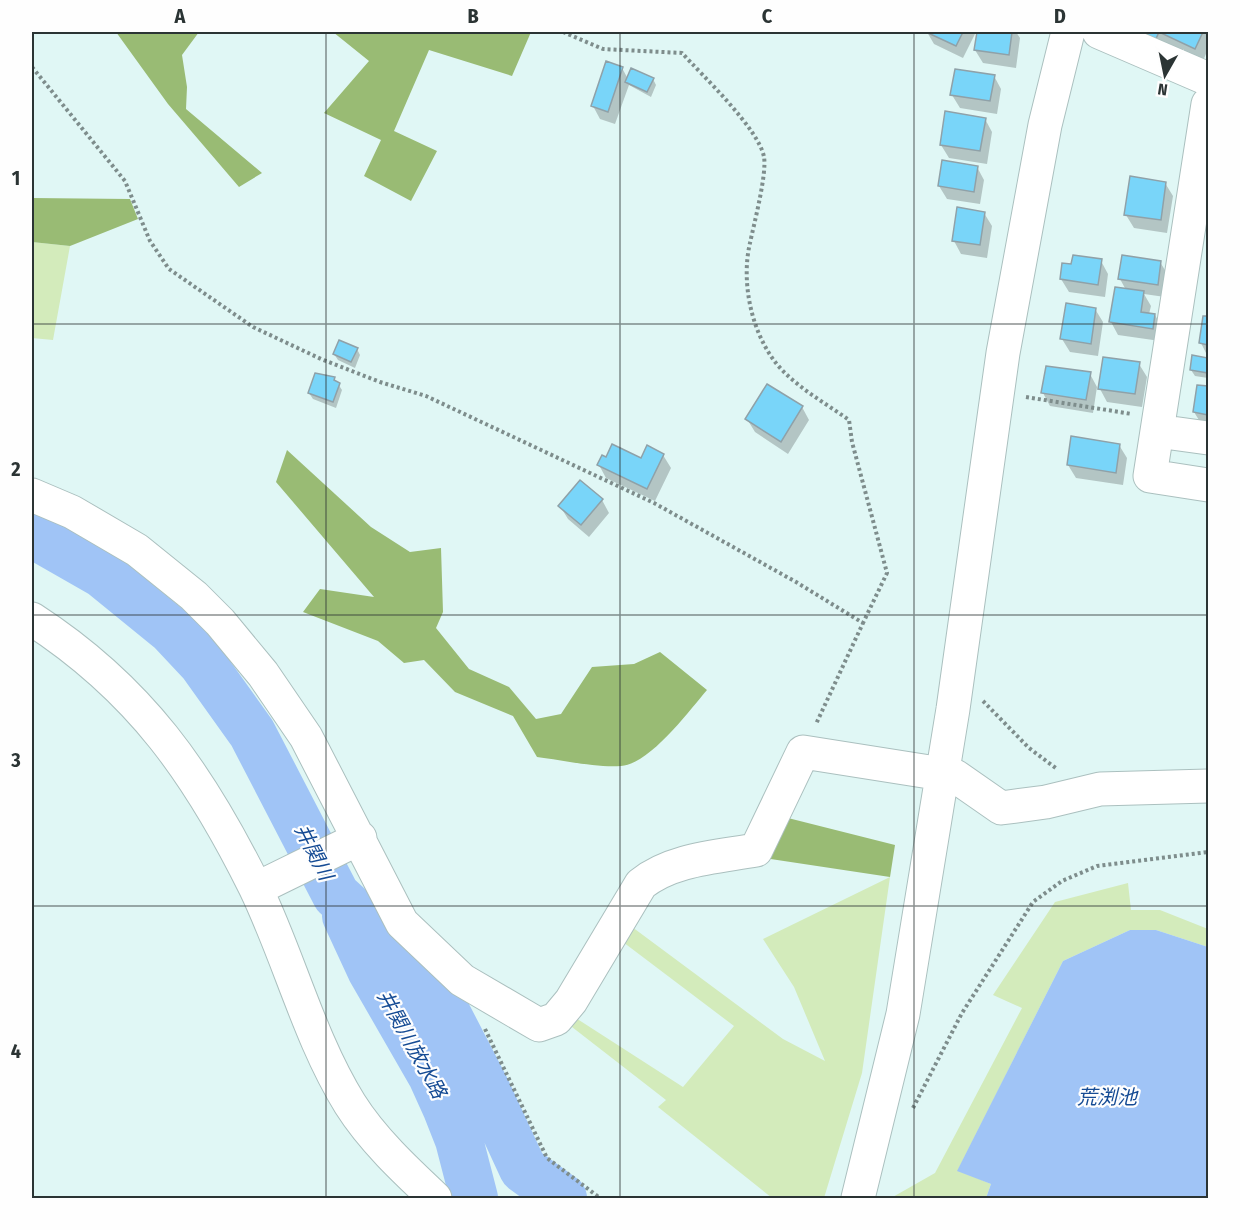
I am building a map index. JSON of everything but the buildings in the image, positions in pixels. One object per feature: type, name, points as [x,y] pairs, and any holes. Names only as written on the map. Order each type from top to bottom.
[{"type":"street","points":[[858,1198],[903,1014],[958,666],[997,393],[1045,125],[1068,32]]},
{"type":"street","points":[[1099,32],[1209,79]]},
{"type":"street","points":[[1209,104],[1195,274],[1158,424],[1150,476],[1209,485]]},
{"type":"street","points":[[1158,424],[1209,438]]},
{"type":"street","points":[[32,495],[72,512],[137,550],[194,596],[220,622],[263,674],[306,737],[356,840],[402,923],[462,980],[532,1022],[546,1024],[556,1019],[571,1001],[613,927],[641,884],[654,873],[678,864],[756,850],[803,752],[955,776],[1001,808],[1046,802],[1100,789],[1209,786]]},
{"type":"street","points":[[32,619],[108,678],[163,735],[192,772],[256,889],[321,1045],[350,1104],[372,1132],[435,1198]]},
{"type":"street","points":[[256,889],[356,840]]},
{"type":"path","points":[[563,32],[603,49],[682,54],[727,102],[758,143],[764,158],[756,214],[745,261],[749,301],[763,339],[785,373],[849,420],[852,442],[887,573],[803,752]]},
{"type":"path","points":[[32,67],[125,181],[150,242],[170,269],[253,327],[331,363],[426,396],[654,503],[796,582],[863,623]]},
{"type":"path","points":[[997,393],[1158,424]]},
{"type":"path","points":[[958,666],[975,692],[1001,721],[1029,748],[1086,792]]},
{"type":"path","points":[[912,1110],[962,1013],[1033,902],[1062,881],[1097,866],[1209,852]]},
{"type":"path","points":[[482,1021],[547,1158],[600,1198]]},
{"type":"green space","points":[[116,32],[199,32],[182,55],[187,87],[186,109],[262,173],[239,187],[168,104]]},
{"type":"green space","points":[[333,32],[531,32],[512,76],[429,50],[394,131],[437,151],[411,201],[364,176],[381,140],[324,113],[369,61]]},
{"type":"green space","points":[[32,198],[130,199],[138,219],[70,246],[32,242]]},
{"type":"green space","points":[[32,242],[70,246],[53,340],[32,338]]},
{"type":"green space","points":[[287,450],[371,527],[410,552],[441,548],[443,612],[436,628],[469,669],[509,687],[536,719],[561,714],[592,667],[634,664],[660,652],[707,690],[680,723],[656,747],[632,763],[621,766],[602,766],[537,757],[513,716],[455,692],[424,660],[404,663],[378,641],[303,612],[320,589],[374,597],[276,482]]},
{"type":"green space","points":[[784,817],[895,845],[890,877],[764,858]]},
{"type":"green space","points":[[890,877],[862,1073],[824,1198],[772,1198],[658,1107],[666,1100],[563,1020],[568,1013],[683,1087],[734,1026],[615,936],[624,921],[783,1039],[825,1061],[794,987],[763,939]]},
{"type":"green space","points":[[1128,883],[1131,910],[1160,910],[1208,929],[1208,947],[1156,930],[1130,930],[1063,961],[958,1170],[991,1184],[986,1198],[891,1198],[935,1173],[1022,1008],[993,995],[1055,902]]},
{"type":"water","name":"荒渕池","points":[[1130,930],[1156,930],[1208,947],[1208,1198],[986,1198],[991,1184],[957,1171],[1063,961]]},
{"type":"waterway","name":"井関川","points":[[32,534],[102,574],[172,631],[202,663],[252,733],[336,895],[430,981],[486,1089],[523,1169],[563,1198]]},
{"type":"waterway","name":"井関川放水路","points":[[346,916],[371,970],[432,1076],[459,1140],[474,1198]]}]
